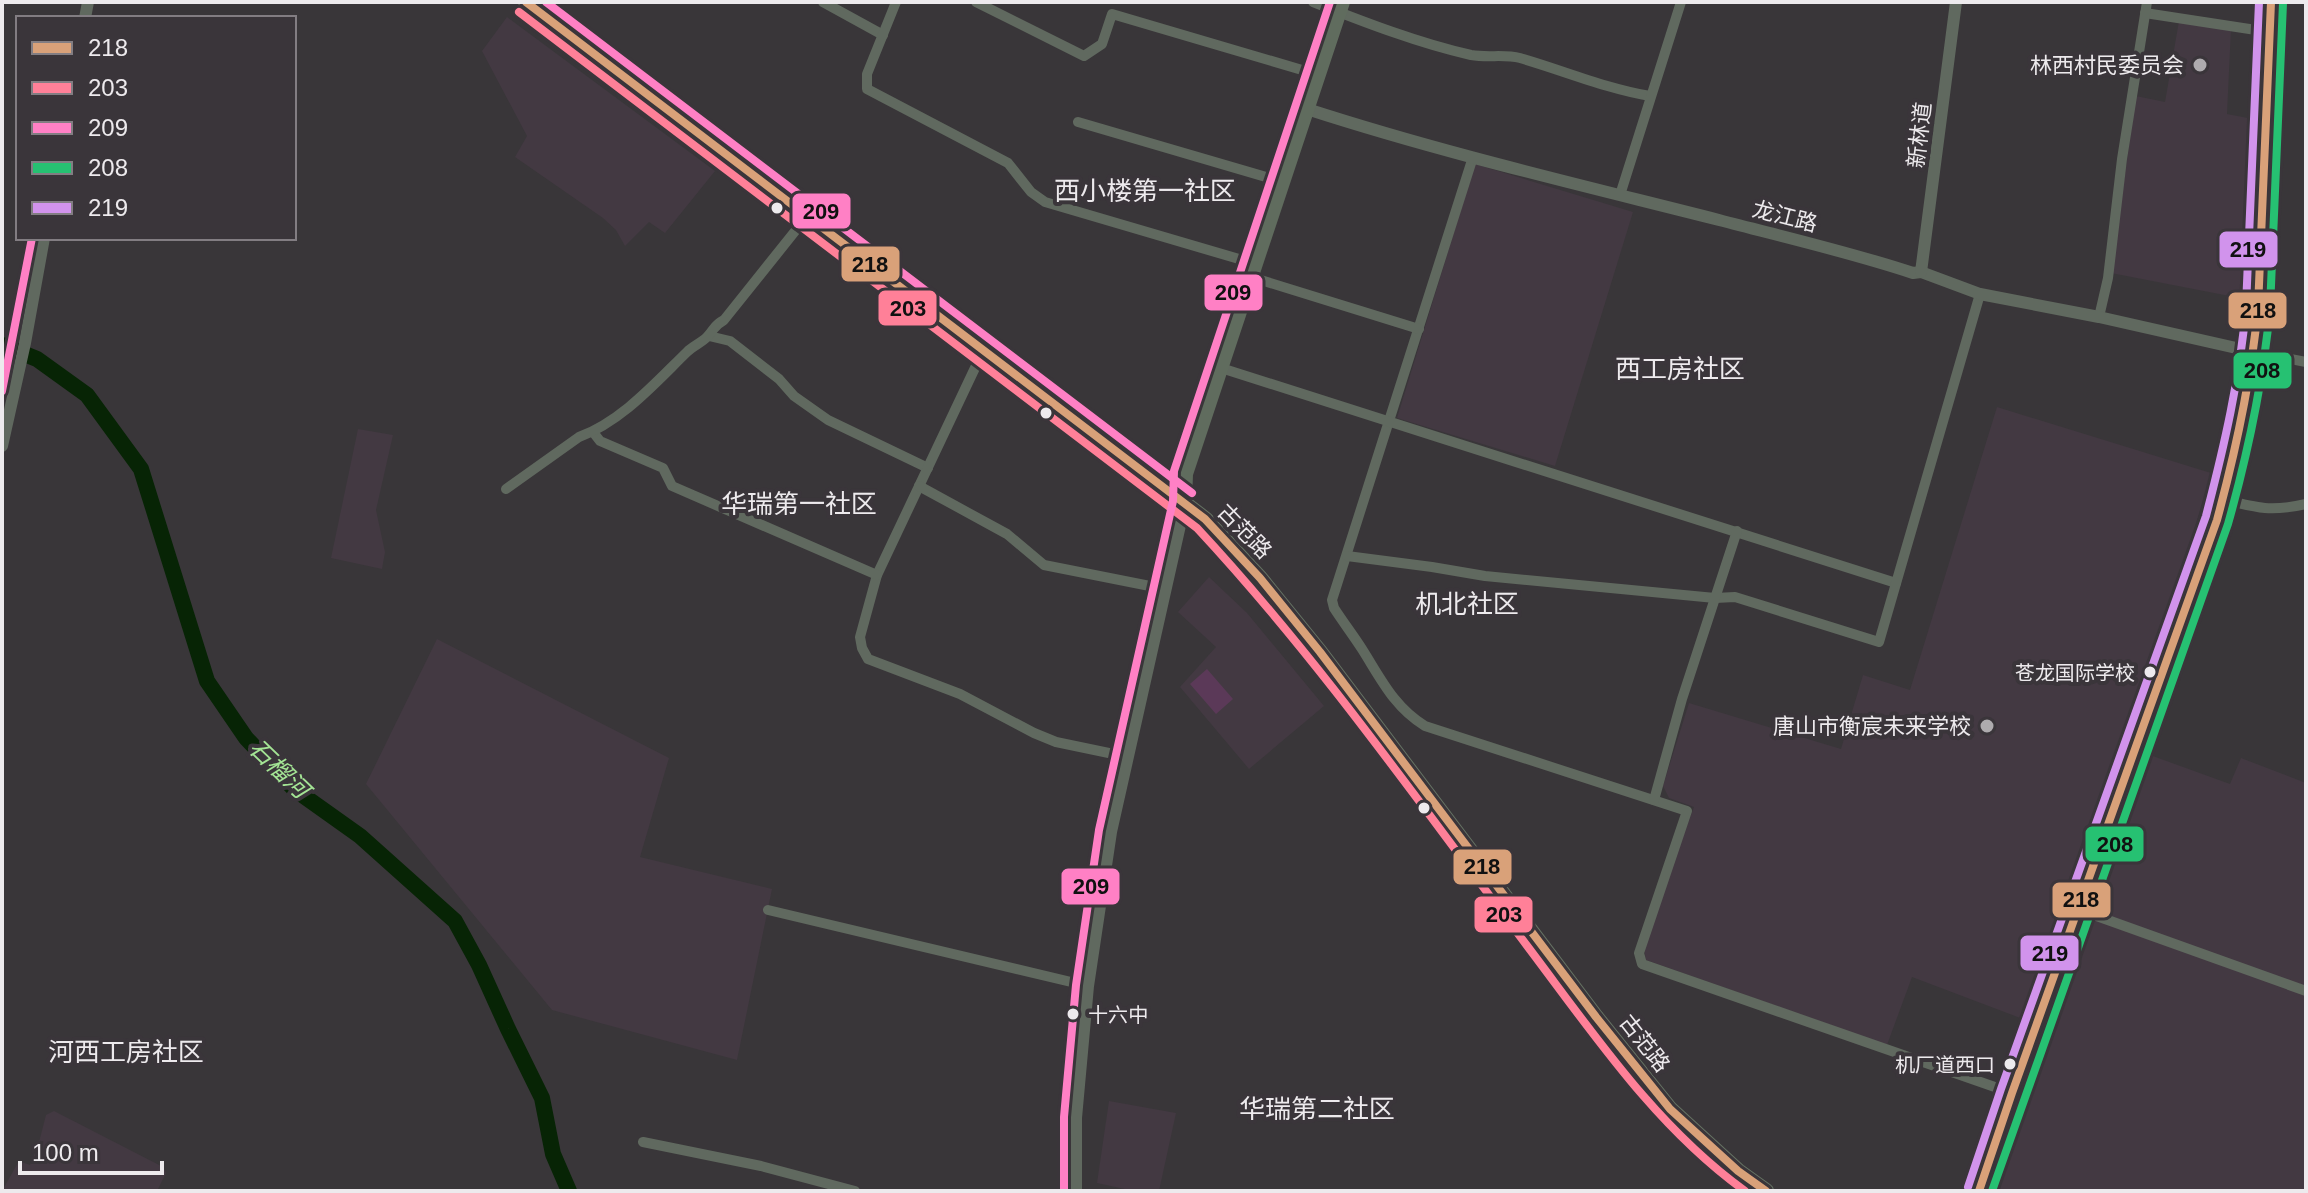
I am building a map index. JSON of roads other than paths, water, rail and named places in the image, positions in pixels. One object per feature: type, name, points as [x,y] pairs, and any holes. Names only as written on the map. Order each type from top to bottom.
[{"type":"main road","name":"古范路","points":[[526,2],[1205,519],[1260,578],[1670,1109],[1738,1171],[1766,1191]]},
{"type":"main road","points":[[1185,503],[1186,474],[1341,7]]},
{"type":"street","points":[[823,2],[883,35]]},
{"type":"street","points":[[896,2],[867,74],[867,89],[1008,163],[1031,192],[1045,202],[1254,270],[1419,329]]},
{"type":"street","points":[[976,2],[1084,56],[1102,44],[1112,14],[1319,75]]},
{"type":"street","points":[[1313,2],[1341,7],[1471,55],[1516,57],[1615,90],[1650,96]]},
{"type":"street","points":[[1620,195],[1681,2]]},
{"type":"street","name":"新林道","points":[[1921,272],[1956,2]]},
{"type":"street","points":[[1979,1191],[2222,499],[2236,449],[2254,352],[2271,2]]},
{"type":"street","points":[[2099,317],[2108,278],[2122,159],[2146,7],[2269,32]]},
{"type":"street","name":"龙江路","points":[[1307,109],[1473,157],[1810,243],[1913,273],[1921,272],[1980,294],[2254,352]]},
{"type":"street","points":[[1078,122],[1283,182]]},
{"type":"street","points":[[1473,157],[1332,600],[1334,608],[1383,685],[1402,709],[1425,726],[1687,811],[1639,953],[1642,964],[2012,1093]]},
{"type":"street","points":[[506,489],[579,437],[593,432],[630,406],[709,336],[714,325],[724,320],[808,215]]},
{"type":"street","points":[[2,446],[44,240]]},
{"type":"street","points":[[1347,556],[1485,576],[1715,598],[1735,597],[1879,642],[1980,294]]},
{"type":"street","points":[[724,320],[730,341]]},
{"type":"street","points":[[709,336],[730,341],[779,379],[794,396],[828,420],[928,468]]},
{"type":"street","points":[[983,351],[877,575],[860,637],[862,648],[868,659],[960,694],[1034,733],[1056,742],[1128,757]]},
{"type":"street","points":[[2254,352],[2306,362]]},
{"type":"street","points":[[1221,368],[1896,583]]},
{"type":"street","points":[[593,432],[600,441],[663,468],[672,486],[877,575]]},
{"type":"street","points":[[919,486],[1007,534],[1044,565],[1165,589]]},
{"type":"street","points":[[2222,499],[2263,510],[2306,504]]},
{"type":"street","points":[[1076,1191],[1076,1118],[1088,986],[1111,832],[1185,503]]},
{"type":"street","points":[[1654,800],[1682,699],[1737,531]]},
{"type":"street","points":[[2077,909],[2306,991]]},
{"type":"street","points":[[768,910],[1088,986]]},
{"type":"street","points":[[643,1142],[761,1166],[855,1191]]},
{"type":"waterway","name":"石榴河","points":[[2,345],[37,359],[87,395],[141,469],[207,681],[246,738],[294,789],[360,836],[455,921],[542,1098],[553,1154],[569,1191]]},
{"type":"place","name":"林西村民委员会","points":[[2200,65]]},
{"type":"place","name":"苍龙国际学校","points":[[2150,672]]},
{"type":"place","name":"唐山市衡宸未来学校","points":[[1987,726]]},
{"type":"place","name":"十六中","points":[[1073,1014]]},
{"type":"place","name":"机厂道西口","points":[[2010,1064]]},
{"type":"district","name":"西小楼第一社区","points":[[1145,191]]},
{"type":"district","name":"西工房社区","points":[[1680,369]]},
{"type":"district","name":"华瑞第一社区","points":[[799,504]]},
{"type":"district","name":"机北社区","points":[[1467,604]]},
{"type":"district","name":"河西工房社区","points":[[126,1052]]},
{"type":"district","name":"华瑞第二社区","points":[[1317,1109]]}]
